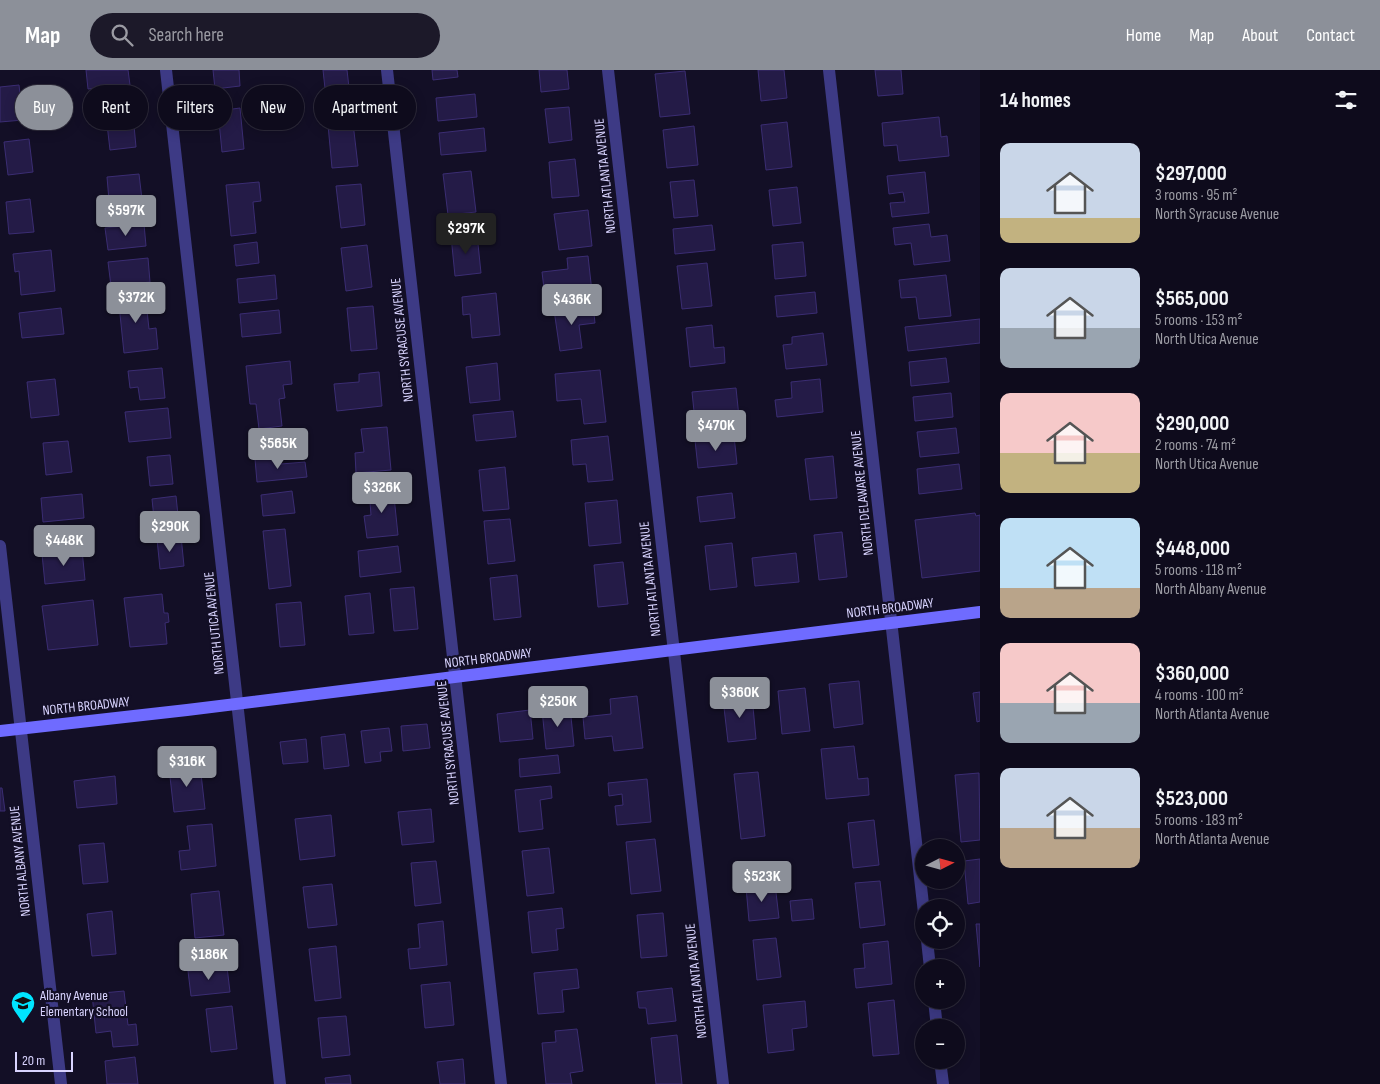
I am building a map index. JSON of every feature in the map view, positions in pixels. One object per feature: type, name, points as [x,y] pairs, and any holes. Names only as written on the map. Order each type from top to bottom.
[{"type":"main road","name":"NORTH BROADWAY","points":[[0,731],[980,612]]},
{"type":"street","name":"NORTH UTICA AVENUE","points":[[166,70],[280,1084]]},
{"type":"street","name":"NORTH SYRACUSE AVENUE","points":[[387,70],[501,1084]]},
{"type":"street","name":"NORTH ATLANTA AVENUE","points":[[608,70],[722,1084]]},
{"type":"street","name":"NORTH DELAWARE AVENUE","points":[[829,70],[922,899]]},
{"type":"street","name":"NORTH ALBANY AVENUE","points":[[0,546],[61,1084]]},
{"type":"street","points":[[941,1069],[943,1084]]},
{"type":"building","points":[[86,70],[128,70],[130,85],[88,85]]},
{"type":"building","points":[[213,70],[239,70],[240,86],[215,85]]},
{"type":"building","points":[[323,70],[347,70],[349,85],[325,85]]},
{"type":"building","points":[[432,70],[457,70],[458,77],[433,80]]},
{"type":"building","points":[[539,70],[567,70],[569,89],[541,92]]},
{"type":"building","points":[[758,70],[784,70],[787,98],[761,101]]},
{"type":"building","points":[[875,70],[901,70],[903,94],[878,96]]},
{"type":"building","points":[[685,71],[690,114],[660,117],[655,74]]},
{"type":"building","points":[[15,85],[15,121],[0,122],[0,87]]},
{"type":"building","points":[[475,94],[477,117],[438,121],[436,98]]},
{"type":"building","points":[[569,107],[572,140],[549,143],[545,109]]},
{"type":"building","points":[[240,108],[244,149],[222,152],[220,130],[232,130],[232,109]]},
{"type":"building","points":[[939,117],[941,137],[947,136],[949,156],[899,161],[897,145],[884,146],[882,123]]},
{"type":"building","points":[[787,122],[792,167],[766,170],[761,125]]},
{"type":"building","points":[[694,126],[698,165],[667,168],[663,130]]},
{"type":"building","points":[[484,128],[486,151],[441,155],[439,133]]},
{"type":"building","points":[[108,130],[134,130],[136,147],[110,150]]},
{"type":"building","points":[[328,130],[354,130],[358,166],[332,168]]},
{"type":"building","points":[[29,139],[33,172],[8,175],[4,142]]},
{"type":"building","points":[[575,159],[579,196],[552,198],[549,162]]},
{"type":"building","points":[[471,171],[476,212],[448,215],[443,174]]},
{"type":"building","points":[[925,172],[929,213],[892,217],[890,203],[905,202],[903,192],[889,194],[887,176]]},
{"type":"building","points":[[139,174],[143,208],[110,212],[107,177]]},
{"type":"building","points":[[694,180],[698,216],[674,218],[670,182]]},
{"type":"building","points":[[259,182],[261,201],[253,202],[256,233],[231,236],[226,185]]},
{"type":"building","points":[[361,184],[365,225],[341,228],[336,186]]},
{"type":"building","points":[[797,187],[801,223],[773,226],[769,190]]},
{"type":"building","points":[[30,199],[34,232],[9,234],[6,202]]},
{"type":"building","points":[[588,210],[592,246],[559,250],[554,214]]},
{"type":"building","points":[[144,224],[146,246],[108,250],[105,228]]},
{"type":"building","points":[[929,224],[931,237],[947,235],[950,261],[914,265],[911,243],[895,245],[893,228]]},
{"type":"building","points":[[712,225],[715,250],[675,254],[673,229]]},
{"type":"building","points":[[477,234],[481,273],[455,276],[451,236]]},
{"type":"building","points":[[257,242],[259,263],[236,266],[234,245]]},
{"type":"building","points":[[803,242],[806,276],[775,279],[772,245]]},
{"type":"building","points":[[367,245],[372,287],[346,291],[341,248]]},
{"type":"building","points":[[51,250],[55,291],[21,295],[19,271],[15,272],[13,254]]},
{"type":"building","points":[[588,256],[592,292],[545,297],[542,272],[568,269],[567,258]]},
{"type":"building","points":[[148,258],[150,282],[111,286],[108,262]]},
{"type":"building","points":[[707,263],[712,306],[682,309],[677,266]]},
{"type":"building","points":[[275,275],[277,299],[239,303],[237,279]]},
{"type":"building","points":[[946,275],[951,316],[919,319],[916,297],[901,298],[899,280]]},
{"type":"building","points":[[145,292],[149,329],[156,328],[158,349],[124,353],[118,295]]},
{"type":"building","points":[[815,292],[817,313],[777,317],[775,296]]},
{"type":"building","points":[[496,293],[500,335],[472,338],[470,314],[463,315],[462,297]]},
{"type":"building","points":[[593,305],[595,323],[579,325],[582,348],[560,351],[554,310]]},
{"type":"building","points":[[373,306],[377,349],[351,351],[347,308]]},
{"type":"building","points":[[61,308],[64,334],[22,338],[19,313]]},
{"type":"building","points":[[279,310],[281,333],[242,337],[240,314]]},
{"type":"building","points":[[980,319],[980,343],[908,351],[905,327]]},
{"type":"building","points":[[712,325],[714,348],[724,347],[725,363],[690,367],[686,328]]},
{"type":"building","points":[[823,333],[827,365],[786,369],[783,345],[792,344],[792,337]]},
{"type":"building","points":[[946,358],[949,382],[911,386],[909,362]]},
{"type":"building","points":[[290,361],[292,384],[283,385],[285,398],[279,399],[282,426],[259,429],[256,404],[250,404],[246,366]]},
{"type":"building","points":[[497,363],[500,400],[470,403],[466,367]]},
{"type":"building","points":[[162,368],[165,398],[140,400],[138,387],[130,388],[128,371]]},
{"type":"building","points":[[600,370],[606,422],[584,424],[581,399],[557,401],[555,374]]},
{"type":"building","points":[[379,372],[382,406],[337,411],[334,384],[359,382],[359,374]]},
{"type":"building","points":[[55,379],[59,415],[31,418],[27,382]]},
{"type":"building","points":[[820,379],[823,412],[777,417],[775,400],[792,398],[791,382]]},
{"type":"building","points":[[736,388],[739,417],[695,421],[692,392]]},
{"type":"building","points":[[951,393],[953,417],[915,421],[913,397]]},
{"type":"building","points":[[168,408],[171,438],[129,442],[125,412]]},
{"type":"building","points":[[513,411],[516,437],[476,441],[473,415]]},
{"type":"building","points":[[387,427],[391,470],[356,473],[355,453],[364,452],[361,429]]},
{"type":"building","points":[[956,428],[959,453],[920,457],[917,432]]},
{"type":"building","points":[[608,436],[613,480],[588,482],[586,464],[573,465],[571,440]]},
{"type":"building","points":[[734,436],[737,464],[698,468],[695,440]]},
{"type":"building","points":[[68,441],[72,472],[46,475],[43,443]]},
{"type":"building","points":[[170,455],[173,484],[150,486],[147,457]]},
{"type":"building","points":[[280,456],[281,464],[305,462],[307,477],[257,482],[255,459]]},
{"type":"building","points":[[833,456],[837,498],[810,500],[805,459]]},
{"type":"building","points":[[959,464],[962,489],[919,494],[917,469]]},
{"type":"building","points":[[505,467],[509,509],[483,511],[479,470]]},
{"type":"building","points":[[393,487],[398,535],[367,538],[364,516],[371,515],[369,489]]},
{"type":"building","points":[[292,491],[295,513],[263,516],[261,495]]},
{"type":"building","points":[[732,493],[735,518],[700,522],[697,497]]},
{"type":"building","points":[[82,494],[84,518],[43,522],[41,498]]},
{"type":"building","points":[[176,496],[179,525],[155,528],[152,499]]},
{"type":"building","points":[[617,500],[621,543],[589,546],[585,503]]},
{"type":"building","points":[[975,513],[976,516],[980,515],[980,571],[922,578],[915,520]]},
{"type":"building","points":[[510,519],[515,561],[488,564],[484,521]]},
{"type":"building","points":[[285,529],[291,586],[269,589],[263,531]]},
{"type":"building","points":[[842,532],[847,577],[819,580],[814,535]]},
{"type":"building","points":[[181,536],[184,566],[160,569],[157,539]]},
{"type":"building","points":[[732,543],[737,587],[710,590],[705,546]]},
{"type":"building","points":[[398,546],[401,572],[360,577],[358,551]]},
{"type":"building","points":[[82,550],[85,580],[45,584],[42,554]]},
{"type":"building","points":[[796,553],[799,582],[755,586],[752,558]]},
{"type":"building","points":[[623,562],[628,604],[598,607],[594,565]]},
{"type":"building","points":[[517,575],[521,617],[494,620],[490,578]]},
{"type":"building","points":[[414,587],[418,629],[394,631],[390,589]]},
{"type":"building","points":[[370,593],[374,633],[349,635],[345,596]]},
{"type":"building","points":[[162,594],[164,613],[168,613],[169,622],[165,623],[167,644],[130,647],[124,598]]},
{"type":"building","points":[[93,600],[98,645],[48,650],[42,606]]},
{"type":"building","points":[[301,602],[305,645],[280,647],[276,604]]},
{"type":"building","points":[[859,681],[863,724],[834,728],[829,684]]},
{"type":"building","points":[[805,688],[810,731],[782,734],[778,691]]},
{"type":"building","points":[[980,692],[980,721],[977,722],[973,693]]},
{"type":"building","points":[[637,696],[643,748],[614,751],[612,736],[585,739],[583,717],[611,714],[610,699]]},
{"type":"building","points":[[752,696],[756,739],[728,742],[723,699]]},
{"type":"building","points":[[570,707],[574,746],[546,749],[542,710]]},
{"type":"building","points":[[530,710],[533,739],[500,742],[497,714]]},
{"type":"building","points":[[427,724],[430,748],[403,751],[401,726]]},
{"type":"building","points":[[389,728],[392,751],[380,752],[381,761],[365,763],[361,731]]},
{"type":"building","points":[[345,734],[349,766],[324,769],[321,737]]},
{"type":"building","points":[[306,739],[308,762],[283,764],[280,742]]},
{"type":"building","points":[[854,746],[858,779],[868,778],[869,795],[826,799],[821,749]]},
{"type":"building","points":[[558,755],[560,773],[520,777],[519,759]]},
{"type":"building","points":[[200,765],[205,809],[174,812],[169,768]]},
{"type":"building","points":[[758,772],[765,836],[741,839],[734,774]]},
{"type":"building","points":[[979,773],[980,840],[965,842],[965,839],[961,839],[955,775]]},
{"type":"building","points":[[115,776],[117,804],[77,808],[74,781]]},
{"type":"building","points":[[647,779],[651,822],[617,825],[615,806],[623,805],[622,794],[609,796],[608,783]]},
{"type":"building","points":[[551,786],[552,798],[540,800],[543,829],[519,832],[515,790]]},
{"type":"building","points":[[0,788],[2,788],[5,811],[0,811]]},
{"type":"building","points":[[431,809],[434,842],[402,845],[398,812]]},
{"type":"building","points":[[331,815],[335,856],[300,860],[295,819]]},
{"type":"building","points":[[874,820],[879,865],[853,868],[848,823]]},
{"type":"building","points":[[212,824],[216,866],[181,870],[179,851],[190,850],[187,826]]},
{"type":"building","points":[[655,839],[661,891],[631,894],[626,842]]},
{"type":"building","points":[[104,843],[108,882],[83,884],[79,845]]},
{"type":"building","points":[[549,848],[554,893],[527,896],[522,851]]},
{"type":"building","points":[[980,859],[980,902],[968,904],[965,861]]},
{"type":"building","points":[[436,861],[441,903],[415,906],[411,863]]},
{"type":"building","points":[[880,881],[885,925],[860,928],[855,883]]},
{"type":"building","points":[[332,884],[337,925],[308,928],[303,887]]},
{"type":"building","points":[[775,884],[779,918],[749,921],[746,887]]},
{"type":"building","points":[[219,891],[224,935],[195,938],[191,894]]},
{"type":"building","points":[[812,899],[814,919],[792,921],[790,901]]},
{"type":"building","points":[[562,908],[564,928],[556,929],[558,950],[532,953],[528,912]]},
{"type":"building","points":[[112,911],[116,954],[92,956],[87,914]]},
{"type":"building","points":[[663,913],[667,956],[641,958],[637,915]]},
{"type":"building","points":[[443,921],[447,965],[410,969],[408,949],[420,948],[418,924]]},
{"type":"building","points":[[976,924],[980,924],[980,967]]},
{"type":"building","points":[[776,938],[781,977],[757,980],[753,940]]},
{"type":"building","points":[[888,941],[892,984],[856,988],[854,969],[865,968],[863,944]]},
{"type":"building","points":[[336,946],[341,998],[315,1001],[309,949]]},
{"type":"building","points":[[227,967],[230,992],[191,996],[188,971]]},
{"type":"building","points":[[577,969],[579,988],[562,990],[564,1012],[538,1014],[534,973]]},
{"type":"building","points":[[450,982],[454,1025],[425,1028],[421,985]]},
{"type":"building","points":[[672,988],[676,1021],[648,1024],[646,1008],[639,1008],[637,992]]},
{"type":"building","points":[[124,991],[128,1025],[136,1024],[138,1045],[113,1047],[111,1031],[96,1033],[92,994]]},
{"type":"building","points":[[894,1000],[899,1054],[873,1056],[868,1003]]},
{"type":"building","points":[[805,1001],[807,1027],[792,1029],[794,1050],[768,1053],[763,1005]]},
{"type":"building","points":[[232,1006],[237,1049],[211,1052],[206,1009]]},
{"type":"building","points":[[346,1016],[350,1055],[322,1058],[318,1018]]},
{"type":"building","points":[[577,1029],[583,1071],[570,1073],[572,1084],[546,1084],[542,1043],[556,1042],[555,1031]]},
{"type":"building","points":[[677,1035],[682,1084],[656,1084],[651,1038]]},
{"type":"building","points":[[135,1057],[138,1084],[107,1084],[105,1061]]},
{"type":"building","points":[[463,1059],[465,1084],[440,1084],[437,1062]]},
{"type":"building","points":[[350,1075],[351,1084],[326,1084],[325,1078]]},
{"type":"place","name":"Albany Avenue Elementary School","points":[[23,1024]]}]
